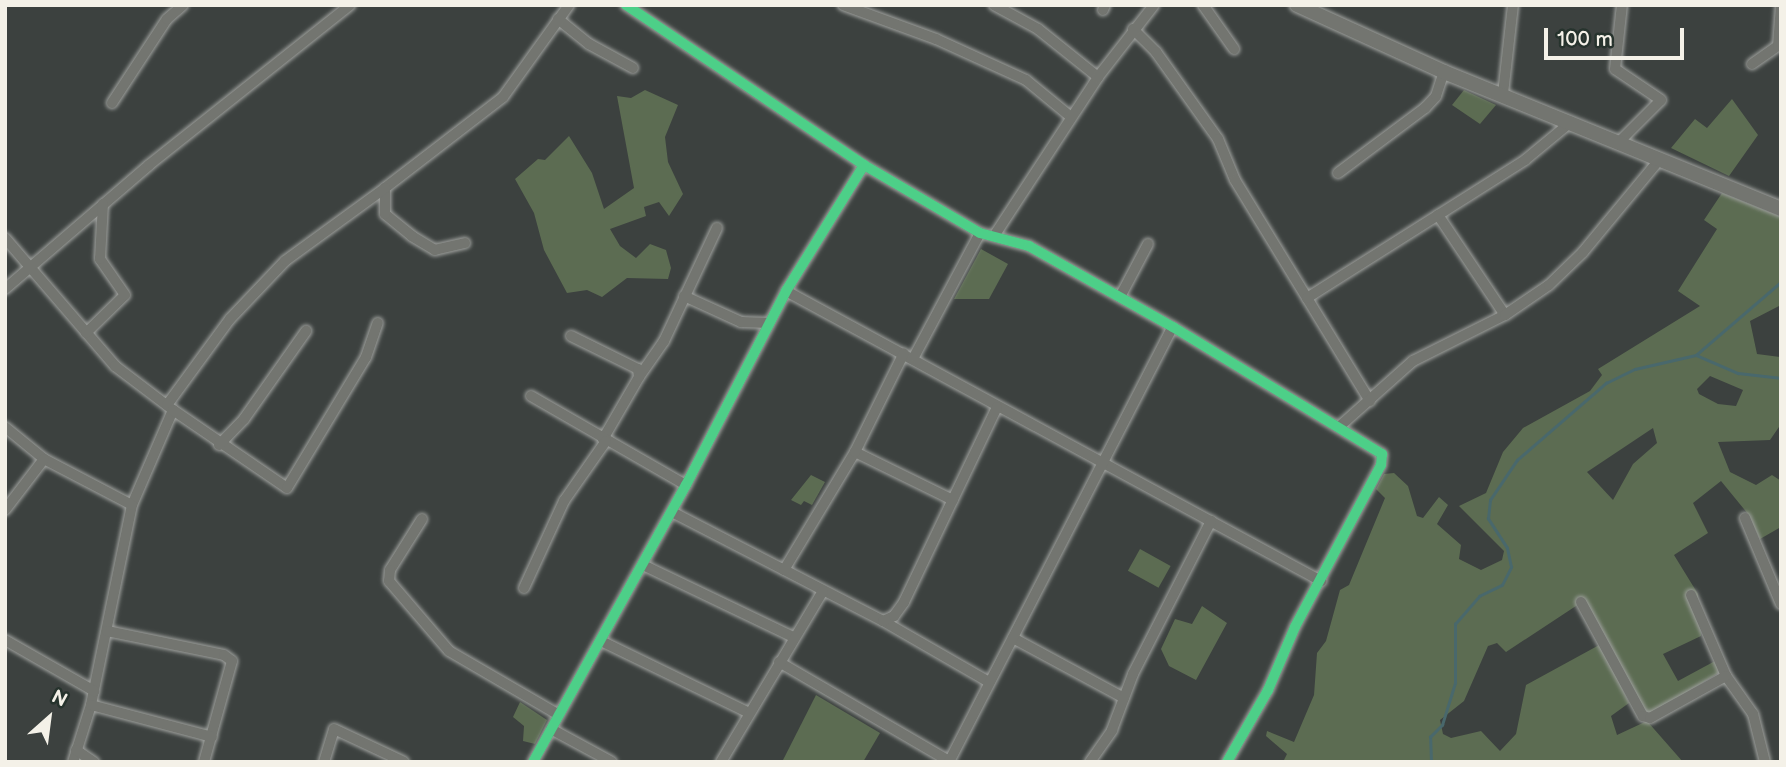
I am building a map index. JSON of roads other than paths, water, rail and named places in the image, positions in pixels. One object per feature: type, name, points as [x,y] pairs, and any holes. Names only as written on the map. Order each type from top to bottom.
[{"type":"street","points":[[112,103],[167,19],[183,5]]},
{"type":"street","points":[[5,289],[103,204],[350,5]]},
{"type":"street","points":[[73,762],[91,705],[132,505],[170,408],[230,319],[285,261],[503,97],[569,5]]},
{"type":"street","points":[[626,5],[864,165],[980,233],[996,233],[1029,246],[1174,327],[1379,451],[1383,459],[1268,690],[1227,762]]},
{"type":"street","points":[[843,5],[936,39],[1026,80],[1071,117]]},
{"type":"street","points":[[995,5],[1038,29],[1098,76]]},
{"type":"street","points":[[996,233],[1098,76],[1154,5]]},
{"type":"street","points":[[1203,5],[1234,48]]},
{"type":"street","points":[[1297,5],[1444,72],[1781,209]]},
{"type":"street","points":[[1503,94],[1513,5]]},
{"type":"street","points":[[1619,142],[1661,100],[1615,69],[1622,5]]},
{"type":"street","points":[[1752,64],[1781,42],[1781,5]]},
{"type":"street","points":[[558,19],[589,44],[634,68]]},
{"type":"street","points":[[1133,29],[1156,52],[1218,139],[1235,180],[1370,401]]},
{"type":"street","points":[[1338,173],[1425,108],[1440,87],[1444,72]]},
{"type":"street","points":[[1307,298],[1537,152],[1571,122]]},
{"type":"street","points":[[1340,426],[1413,361],[1505,315],[1549,285],[1583,253],[1660,159]]},
{"type":"street","points":[[533,762],[672,512],[786,291],[864,165]]},
{"type":"street","points":[[385,188],[385,214],[403,230],[435,250],[465,243]]},
{"type":"street","points":[[86,332],[125,295],[100,259],[103,204]]},
{"type":"street","points":[[1438,215],[1505,315]]},
{"type":"street","points":[[524,588],[564,501],[605,440],[639,377],[664,341],[717,228]]},
{"type":"street","points":[[784,570],[980,233]]},
{"type":"street","points":[[5,238],[115,366],[219,445],[282,486],[291,486],[366,357],[378,323]]},
{"type":"street","points":[[1120,297],[1148,244]]},
{"type":"street","points":[[786,291],[909,355],[997,407],[1321,581]]},
{"type":"street","points":[[684,296],[741,323],[769,323]]},
{"type":"street","points":[[779,662],[949,761],[1174,327]]},
{"type":"street","points":[[219,445],[244,419],[306,331]]},
{"type":"street","points":[[571,336],[632,363],[639,377]]},
{"type":"street","points":[[531,396],[686,485]]},
{"type":"street","points":[[883,621],[894,616],[904,602],[997,407]]},
{"type":"street","points":[[5,427],[44,459],[132,505]]},
{"type":"street","points":[[855,452],[953,500]]},
{"type":"street","points":[[5,510],[44,459]]},
{"type":"street","points":[[672,512],[883,621],[989,682]]},
{"type":"street","points":[[1745,518],[1781,604]]},
{"type":"street","points":[[422,519],[390,570],[389,581],[449,651],[559,715]]},
{"type":"street","points":[[1090,762],[1112,730],[1124,698],[1211,521]]},
{"type":"street","points":[[643,565],[793,637]]},
{"type":"street","points":[[721,762],[747,712],[823,591]]},
{"type":"street","points":[[1691,595],[1726,676],[1753,715],[1765,762]]},
{"type":"street","points":[[1581,602],[1643,716],[1650,718],[1726,676]]},
{"type":"street","points":[[107,631],[229,657],[232,668],[204,762]]},
{"type":"street","points":[[1013,638],[1124,698]]},
{"type":"street","points":[[5,640],[94,691]]},
{"type":"street","points":[[601,641],[747,712]]},
{"type":"street","points":[[91,705],[212,737]]},
{"type":"street","points":[[324,762],[334,729],[404,762]]},
{"type":"street","points":[[551,729],[612,762]]},
{"type":"street","points":[[76,750],[94,762]]},
{"type":"waterway","points":[[1696,355],[1781,282]]},
{"type":"waterway","points":[[1431,762],[1430,737],[1442,725],[1455,683],[1455,624],[1479,596],[1502,585],[1511,567],[1507,548],[1488,519],[1490,500],[1517,460],[1606,383],[1635,369],[1696,355],[1738,373],[1781,378]]}]
